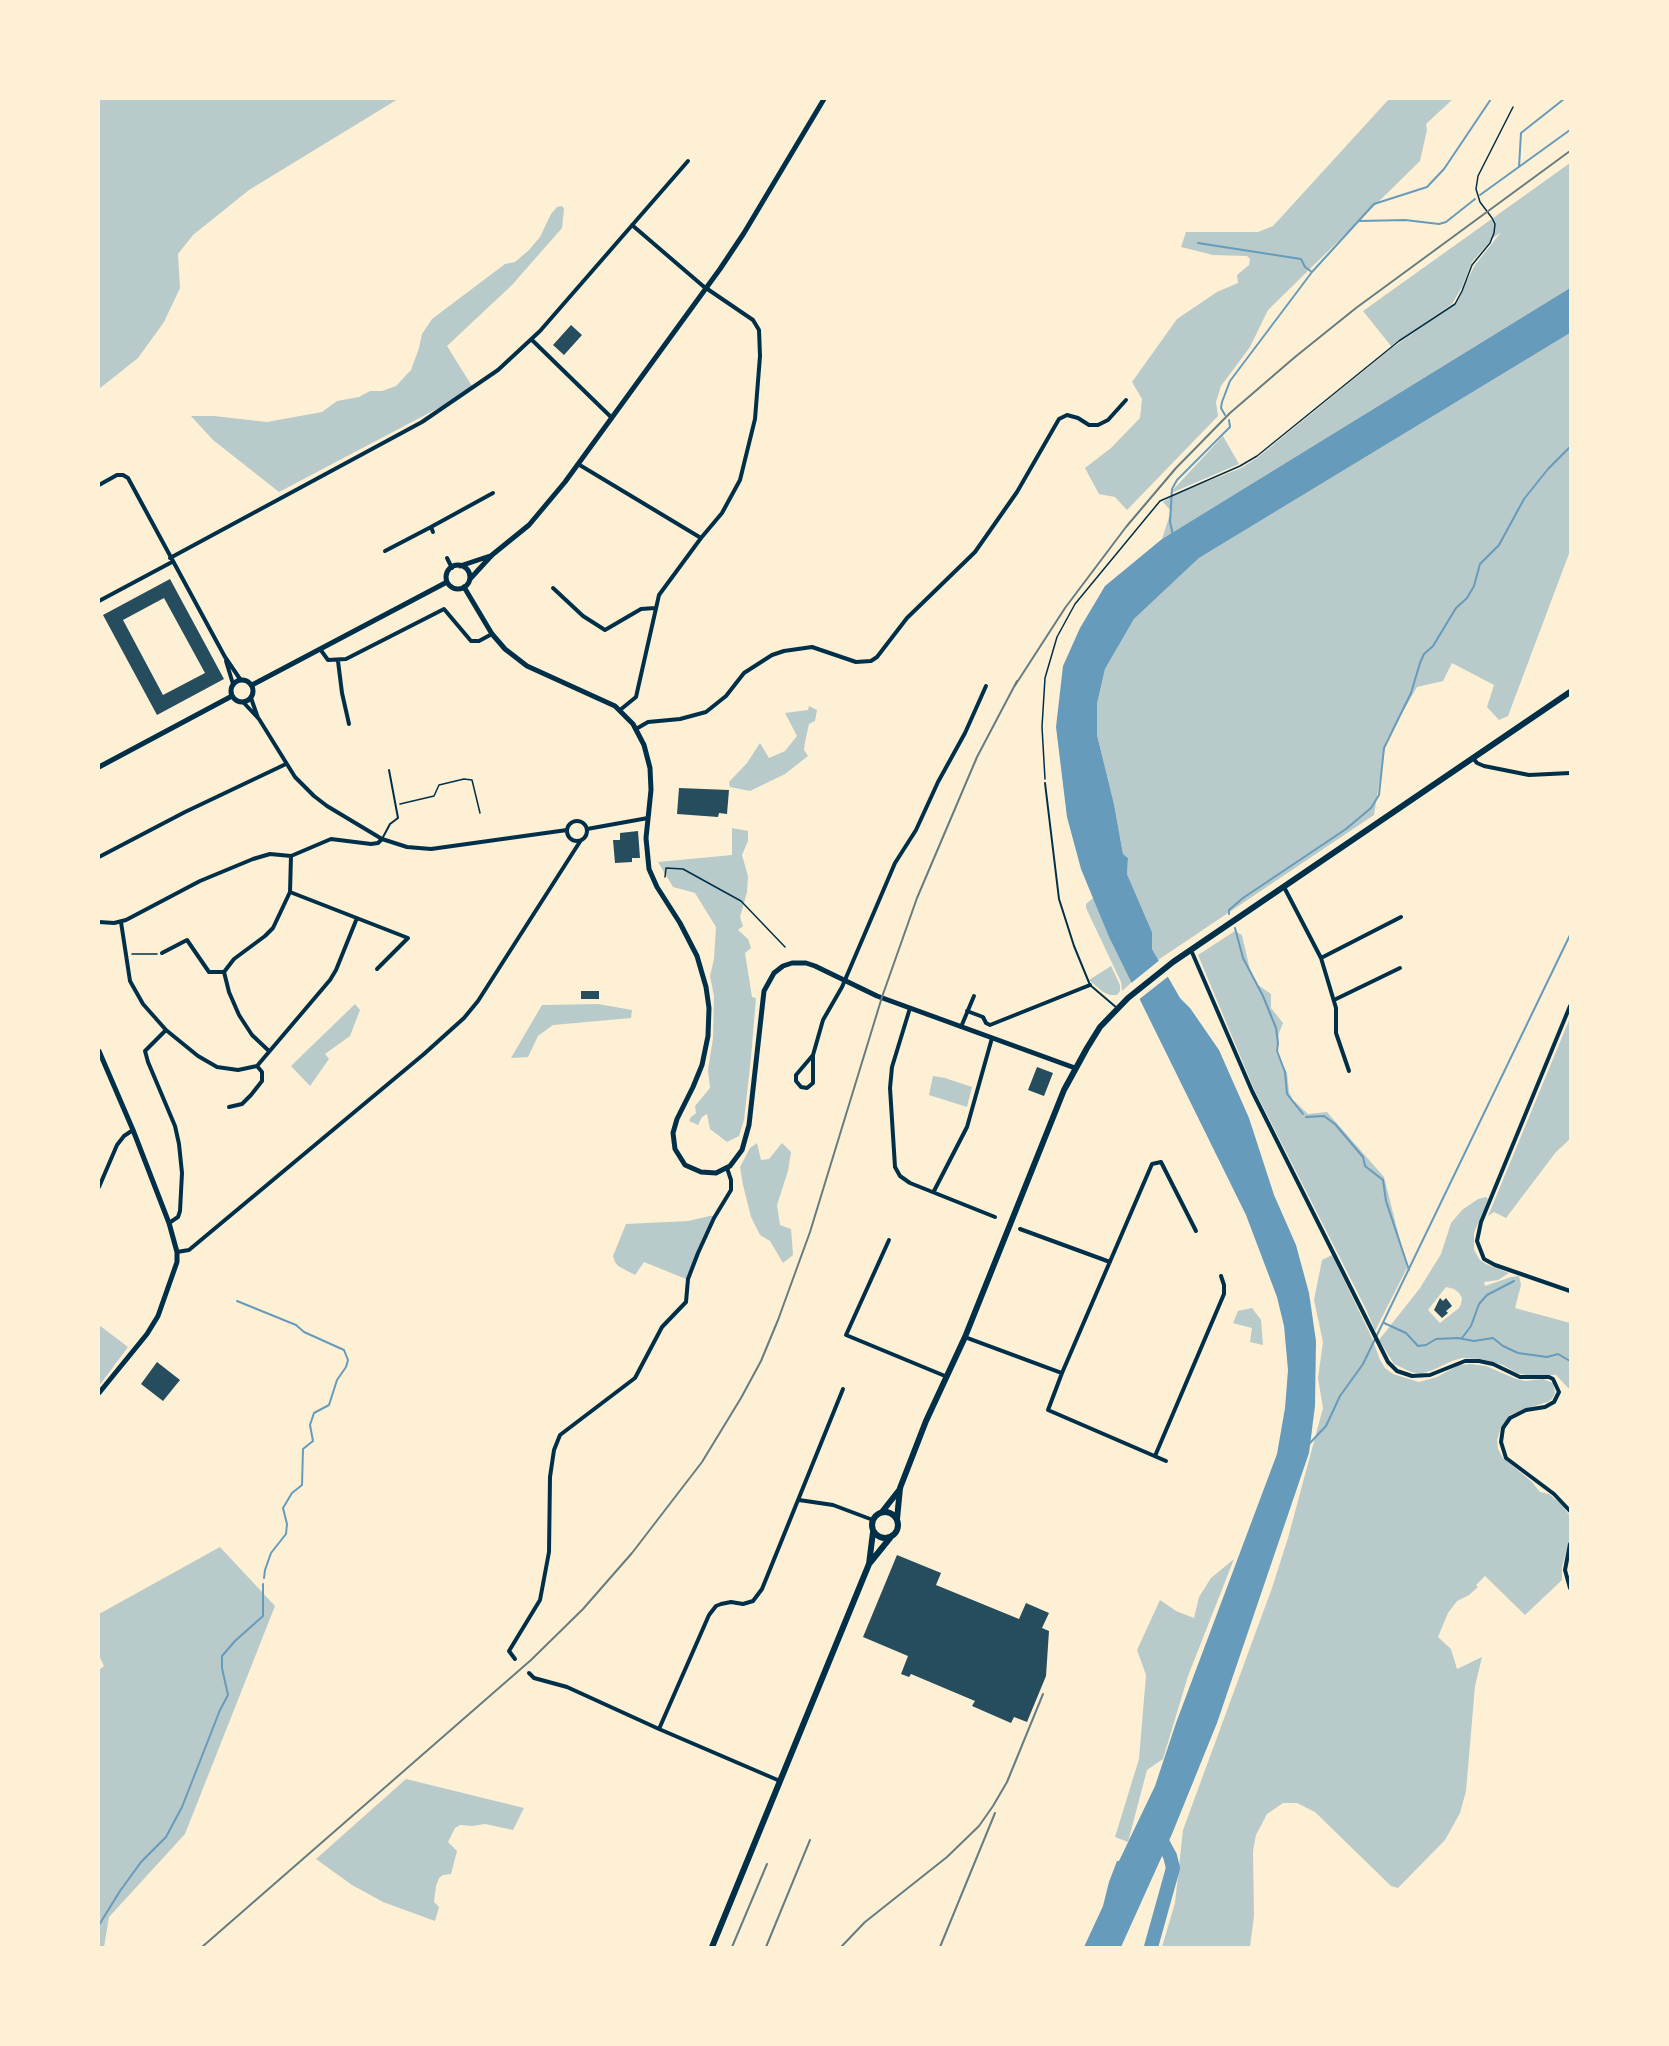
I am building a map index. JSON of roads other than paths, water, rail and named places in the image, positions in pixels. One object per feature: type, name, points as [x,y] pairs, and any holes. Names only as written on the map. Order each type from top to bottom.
[{"type":"main road","points":[[712,1947],[869,1564],[873,1520],[900,1488],[945,1376],[965,1336],[1056,1110],[1075,1068],[1100,1027],[1128,998],[1173,962],[1570,692]]},
{"type":"main road","points":[[869,1564],[898,1529],[900,1488]]},
{"type":"main road","points":[[882,1512],[890,1513],[897,1519]]},
{"type":"main road","points":[[873,1532],[880,1538],[890,1538]]},
{"type":"street","points":[[465,587],[492,555],[534,520],[612,418],[744,233],[824,99]]},
{"type":"street","points":[[99,601],[422,422],[498,370],[531,340],[688,162]]},
{"type":"street","points":[[620,710],[636,697],[658,595],[727,507],[740,480],[755,419],[760,360],[758,327],[753,320],[706,289],[632,225]]},
{"type":"street","points":[[531,340],[612,418]]},
{"type":"street","points":[[636,729],[648,722],[680,719],[706,712],[726,696],[744,673],[778,652],[812,647],[856,662],[865,663],[877,657],[907,618],[975,552],[1017,492],[1059,419],[1067,415],[1078,418],[1089,425],[1098,425],[1108,420],[1126,400]]},
{"type":"street","points":[[578,464],[701,538]]},
{"type":"street","points":[[99,485],[117,475],[128,478],[225,657],[240,679]]},
{"type":"street","points":[[385,551],[432,529],[493,493]]},
{"type":"street","points":[[465,587],[453,588],[447,582],[446,576],[452,568],[492,555]]},
{"type":"street","points":[[447,558],[452,568]]},
{"type":"street","points":[[460,566],[468,570],[470,579]]},
{"type":"street","points":[[252,685],[447,582]]},
{"type":"street","points":[[465,587],[492,634],[505,649],[527,666],[599,698],[620,710],[636,729],[644,745],[650,768],[651,800],[647,850],[651,874],[697,956],[709,1008],[705,1053],[697,1079],[675,1124],[673,1136],[674,1146],[680,1159],[692,1170],[712,1173],[727,1168],[739,1155],[746,1139],[763,996],[769,978],[783,966],[802,962],[815,966],[877,996],[1075,1068]]},
{"type":"street","points":[[553,588],[583,616],[605,630],[641,609],[655,608]]},
{"type":"street","points":[[320,649],[326,659],[338,661],[346,659],[444,609],[471,641],[479,641],[492,634]]},
{"type":"street","points":[[225,657],[233,684]]},
{"type":"street","points":[[338,661],[342,693],[350,724]]},
{"type":"street","points":[[251,698],[243,702],[237,701],[230,690],[233,684],[240,679],[247,680],[252,685],[251,698],[259,719],[299,782],[327,806],[382,838],[407,847],[438,849],[567,830]]},
{"type":"street","points":[[813,1055],[796,1075],[796,1081],[801,1087],[807,1088],[813,1083],[813,1055],[823,1020],[844,981],[895,863],[916,830],[986,686]]},
{"type":"street","points":[[99,768],[232,696]]},
{"type":"street","points":[[243,702],[259,719]]},
{"type":"street","points":[[1473,757],[1478,764],[1529,775],[1570,773]]},
{"type":"street","points":[[99,857],[185,812],[286,764]]},
{"type":"street","points":[[586,829],[648,818]]},
{"type":"street","points":[[177,1252],[189,1250],[464,1018],[586,834],[584,823],[574,821],[569,824],[567,830],[574,850]]},
{"type":"street","points":[[99,922],[121,922],[200,881],[253,859],[270,854],[291,856],[331,839],[371,844],[378,843],[382,838]]},
{"type":"street","points":[[571,839],[581,840]]},
{"type":"street","points":[[224,972],[234,960],[273,928],[290,892],[291,856]]},
{"type":"street","points":[[1283,886],[1321,958],[1334,1000],[1337,1016],[1336,1033],[1349,1071]]},
{"type":"street","points":[[290,892],[408,938],[377,969]]},
{"type":"street","points":[[1321,958],[1401,917]]},
{"type":"street","points":[[121,922],[130,981],[143,1004],[166,1030],[198,1056],[217,1066],[238,1070],[257,1066],[330,980],[357,918]]},
{"type":"street","points":[[162,953],[187,940],[209,972],[224,972]]},
{"type":"street","points":[[1191,950],[1252,1091],[1388,1362],[1397,1371],[1412,1376],[1430,1375],[1455,1363],[1472,1361],[1493,1364],[1520,1377],[1553,1379],[1558,1392],[1554,1402],[1550,1406],[1526,1410],[1510,1418],[1503,1428],[1501,1442],[1506,1458],[1554,1494],[1570,1511]]},
{"type":"street","points":[[1334,1000],[1400,968]]},
{"type":"street","points":[[224,972],[239,1016],[252,1035],[269,1051]]},
{"type":"street","points":[[967,1011],[983,1017],[990,1025],[1090,985]]},
{"type":"street","points":[[961,1026],[975,996]]},
{"type":"street","points":[[1570,1006],[1485,1211],[1477,1241],[1484,1259],[1495,1265],[1570,1291]]},
{"type":"street","points":[[910,1007],[892,1067],[890,1088],[895,1167],[900,1176],[910,1184],[934,1191],[995,1217]]},
{"type":"street","points":[[166,1030],[145,1051],[175,1126],[179,1144],[182,1173],[180,1211],[174,1221],[169,1223]]},
{"type":"street","points":[[934,1191],[967,1127],[992,1038]]},
{"type":"street","points":[[99,1051],[169,1223],[177,1252],[177,1262],[158,1316],[147,1334],[99,1393]]},
{"type":"street","points":[[229,1107],[242,1104],[262,1081],[262,1072],[257,1066]]},
{"type":"street","points":[[99,1187],[117,1145],[133,1130]]},
{"type":"street","points":[[1166,1461],[1048,1410],[1149,1169],[1156,1162],[1161,1162],[1196,1231]]},
{"type":"street","points":[[515,1659],[509,1651],[540,1600],[549,1552],[550,1477],[554,1450],[560,1435],[635,1378],[662,1327],[686,1302],[688,1278],[698,1253],[714,1218],[731,1190],[727,1168]]},
{"type":"street","points":[[1020,1228],[1110,1262]]},
{"type":"street","points":[[890,1240],[846,1335],[945,1376]]},
{"type":"street","points":[[1155,1456],[1224,1294],[1221,1276]]},
{"type":"street","points":[[965,1336],[1062,1373]]},
{"type":"street","points":[[659,1729],[709,1615],[716,1606],[721,1604],[730,1602],[743,1604],[757,1598],[762,1589],[843,1389]]},
{"type":"street","points":[[798,1500],[833,1505],[873,1520]]},
{"type":"street","points":[[1570,1544],[1565,1570],[1570,1588]]},
{"type":"street","points":[[529,1673],[534,1678],[567,1687],[780,1781]]},
{"type":"lane","points":[[382,838],[390,824],[399,818],[388,770]]},
{"type":"lane","points":[[1045,783],[1059,899],[1074,946],[1090,985],[1117,1008]]},
{"type":"water","points":[[1570,288],[1570,333],[1199,558],[1134,619],[1105,669],[1097,704],[1097,735],[1114,804],[1123,854],[1128,858],[1127,874],[1152,932],[1152,949],[1180,998],[1190,1008],[1219,1050],[1249,1118],[1274,1195],[1296,1245],[1309,1293],[1316,1341],[1315,1406],[1309,1453],[1217,1723],[1172,1834],[1121,1947],[1084,1947],[1103,1906],[1117,1861],[1155,1786],[1176,1723],[1277,1454],[1285,1408],[1288,1370],[1284,1326],[1277,1297],[1246,1215],[1109,937],[1081,869],[1067,817],[1056,727],[1063,666],[1080,628],[1105,586],[1162,539]]},
{"type":"waterway","points":[[1225,415],[1221,408],[1230,381],[1312,272],[1374,204],[1427,187],[1444,169],[1491,99]]},
{"type":"waterway","points":[[1519,167],[1521,133],[1564,99]]},
{"type":"waterway","points":[[1480,195],[1570,130]]},
{"type":"waterway","points":[[1360,221],[1405,220],[1439,224],[1446,222],[1475,199]]},
{"type":"waterway","points":[[1198,243],[1301,259],[1305,267],[1312,272]]},
{"type":"waterway","points":[[1173,535],[1170,522],[1172,489],[1177,480],[1230,427],[1229,420]]},
{"type":"waterway","points":[[1229,914],[1229,910],[1243,898],[1346,829],[1371,808],[1379,795],[1384,748],[1411,693],[1424,654],[1433,646],[1456,608],[1467,598],[1474,586],[1480,564],[1499,545],[1524,499],[1548,469],[1570,447]]},
{"type":"waterway","points":[[1235,928],[1243,958],[1263,996],[1276,1028],[1277,1051],[1285,1072],[1287,1094],[1303,1114]]},
{"type":"waterway","points":[[1309,1444],[1326,1426],[1340,1396],[1363,1364],[1570,935]]},
{"type":"waterway","points":[[1306,1117],[1324,1116],[1335,1124],[1363,1157],[1365,1166],[1383,1180],[1386,1201],[1409,1270]]},
{"type":"waterway","points":[[1462,1338],[1471,1326],[1479,1304],[1487,1295],[1514,1281]]},
{"type":"waterway","points":[[237,1301],[296,1325],[304,1332],[344,1350],[348,1360],[337,1380],[329,1405],[314,1413],[310,1425],[313,1441],[303,1449],[302,1485],[292,1493],[283,1508],[287,1524],[286,1534],[271,1553],[264,1578]]},
{"type":"waterway","points":[[1384,1323],[1406,1333],[1418,1346],[1426,1345],[1436,1339],[1458,1338],[1474,1341],[1493,1338],[1518,1353],[1547,1357],[1558,1354],[1570,1361]]},
{"type":"waterway","points":[[99,1925],[141,1862],[166,1837],[182,1807],[228,1695],[222,1668],[222,1656],[263,1616],[263,1584]]},
{"type":"waterway","points":[[1151,1947],[1173,1868],[1170,1856],[1157,1832]]},
{"type":"railway","points":[[1014,687],[1065,608],[1126,527],[1176,468],[1230,413],[1356,308],[1570,151]]},
{"type":"railway","points":[[202,1947],[531,1660],[583,1609],[632,1553],[702,1462],[761,1361],[778,1320],[810,1232],[882,997],[917,898],[977,757],[1017,681]]},
{"type":"railway","points":[[841,1947],[865,1922],[947,1857],[979,1826],[1007,1782],[1043,1694]]},
{"type":"railway","points":[[940,1947],[995,1813]]},
{"type":"railway","points":[[766,1947],[810,1840]]},
{"type":"railway","points":[[732,1947],[767,1864]]}]
